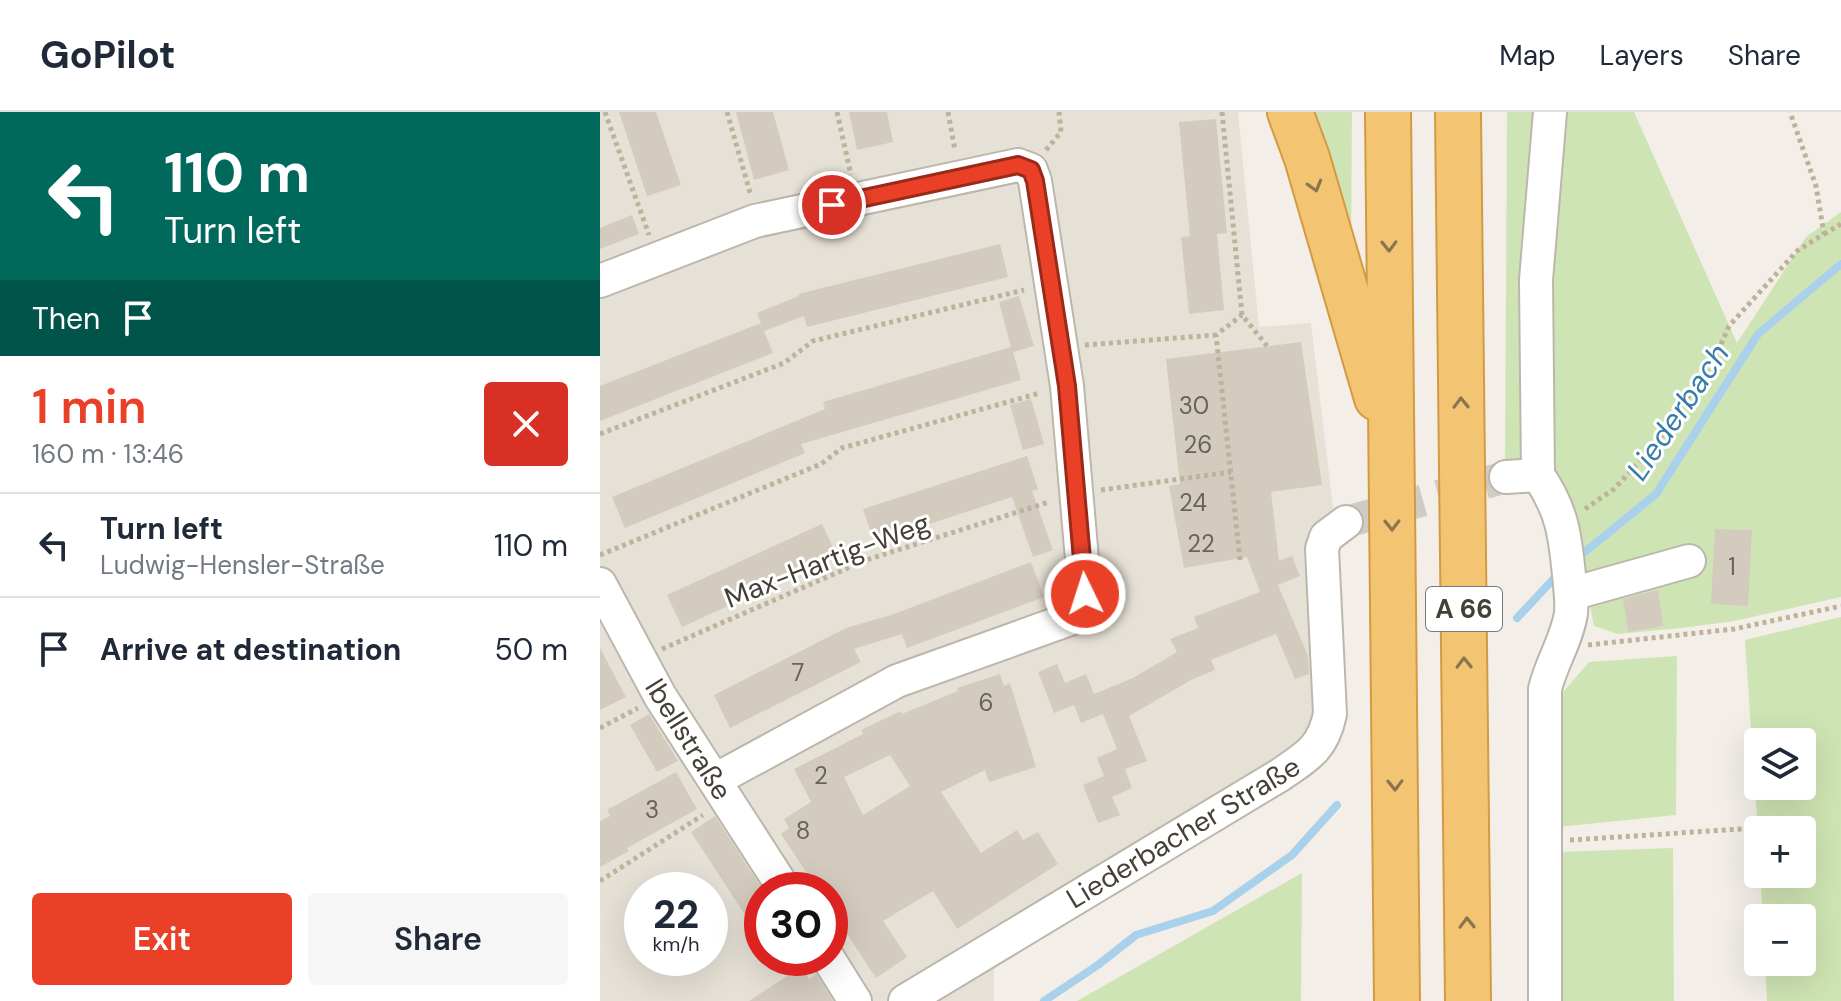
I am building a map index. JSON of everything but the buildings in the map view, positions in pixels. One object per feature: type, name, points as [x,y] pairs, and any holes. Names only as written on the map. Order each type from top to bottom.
[{"type":"highway","points":[[1290,112],[1307,158],[1391,447]]},
{"type":"highway","name":"A 66","points":[[1388,112],[1397,1001]]},
{"type":"highway","name":"A 66","points":[[1458,112],[1468,1001]]},
{"type":"highway","points":[[1459,218],[1480,112]]},
{"type":"street","points":[[1545,1001],[1545,689],[1571,613],[1564,529],[1538,475],[1536,280],[1550,112]]},
{"type":"street","points":[[600,281],[758,220],[1018,165],[1031,170],[1035,181],[1067,386],[1085,594],[1070,619],[897,681],[721,789]]},
{"type":"street","points":[[1506,477],[1538,475]]},
{"type":"street","name":"Liederbacher Straße","points":[[905,1001],[1280,775],[1319,746],[1330,714],[1322,549],[1336,529]]},
{"type":"street","points":[[1571,590],[1689,561]]},
{"type":"street","name":"Ibellstraße","points":[[600,584],[660,696],[774,872]]},
{"type":"street","points":[[839,976],[855,1001]]},
{"type":"path","points":[[605,112],[658,258]]},
{"type":"path","points":[[727,112],[758,220]]},
{"type":"path","points":[[837,112],[857,199]]},
{"type":"path","points":[[948,112],[959,178]]},
{"type":"path","points":[[1031,170],[1061,132],[1059,112]]},
{"type":"path","points":[[1222,112],[1242,315],[1267,346]]},
{"type":"path","points":[[1790,112],[1816,186],[1824,234]]},
{"type":"path","points":[[1564,529],[1578,513],[1614,489],[1654,446],[1715,358],[1729,326],[1797,251],[1841,224]]},
{"type":"path","points":[[600,434],[784,363],[813,341],[1053,283]]},
{"type":"path","points":[[1061,346],[1216,335],[1242,315]]},
{"type":"path","points":[[1216,335],[1240,560]]},
{"type":"path","points":[[600,555],[821,464],[842,448],[1067,386]]},
{"type":"path","name":"Max-Hartig-Weg","points":[[640,659],[866,560],[1078,493],[1231,472]]},
{"type":"path","points":[[1564,638],[1591,646],[1605,645],[1734,629],[1841,606]]},
{"type":"path","points":[[600,728],[660,696]]},
{"type":"path","points":[[600,881],[721,789]]},
{"type":"path","points":[[1545,841],[1744,829]]},
{"type":"shaded area","points":[[600,112],[1238,112],[1259,327],[1311,323],[1333,507],[1323,751],[994,945],[994,1001],[600,1001]]},
{"type":"green space","points":[[1308,112],[1352,112],[1351,253]]},
{"type":"green space","points":[[1507,112],[1550,112],[1534,454],[1505,464]]},
{"type":"green space","points":[[1563,112],[1634,112],[1737,343],[1806,237],[1841,212],[1841,597],[1734,621],[1682,628],[1617,634],[1594,626],[1584,577],[1550,466],[1549,282]]},
{"type":"green space","points":[[1841,617],[1841,1001],[1767,1001],[1766,976],[1816,976],[1816,904],[1762,904],[1761,888],[1816,888],[1816,816],[1757,816],[1756,800],[1816,800],[1816,728],[1751,728],[1745,640]]},
{"type":"green space","points":[[1677,656],[1676,815],[1558,827],[1556,700],[1589,662]]},
{"type":"green space","points":[[1673,848],[1674,1001],[1558,1001],[1557,852]]},
{"type":"green space","points":[[1302,873],[1301,1001],[1077,1001]]},
{"type":"waterway","name":"Liederbach","points":[[1575,560],[1656,494],[1758,334],[1841,264]]},
{"type":"waterway","name":"Liederbach","points":[[1517,618],[1561,571]]},
{"type":"waterway","name":"Liederbach","points":[[1044,1001],[1136,935],[1213,911],[1292,855],[1337,805]]},
{"type":"tunnel","points":[[1346,522],[1506,477]]},
{"type":"route","points":[[832,205],[1018,165],[1031,170],[1053,283],[1067,386],[1085,594]]}]
